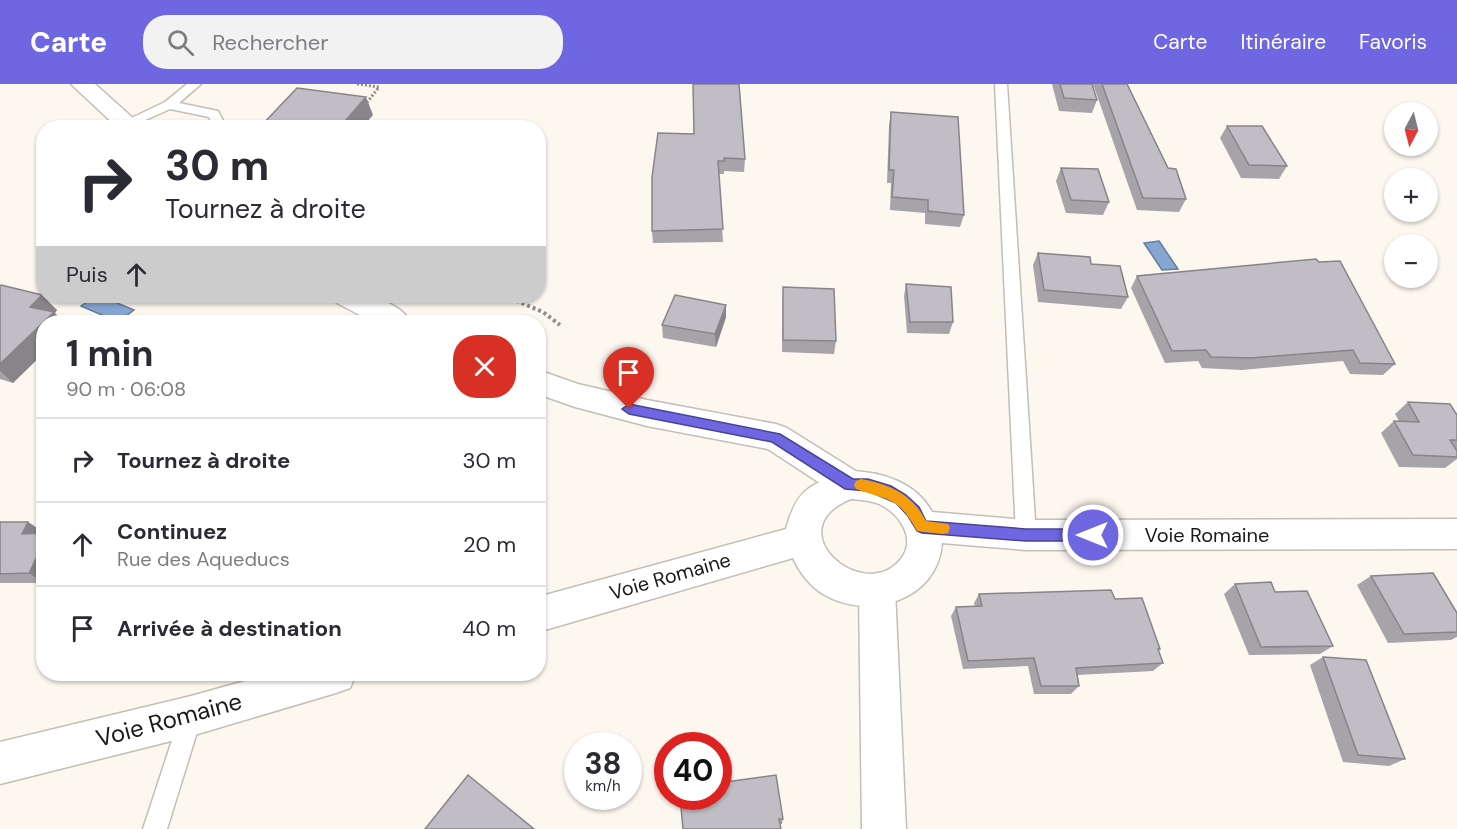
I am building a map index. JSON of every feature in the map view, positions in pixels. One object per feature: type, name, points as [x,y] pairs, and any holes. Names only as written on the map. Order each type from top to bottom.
[{"type":"street","points":[[82,84],[124,120]]},
{"type":"street","points":[[360,303],[383,315]]},
{"type":"street","points":[[546,385],[575,395],[647,413],[776,437],[850,485]]},
{"type":"street","points":[[868,485],[886,490],[901,499],[914,511],[922,526],[924,544],[921,560],[911,575],[896,585],[877,590],[856,590],[837,583],[820,572],[808,557],[802,526],[813,502],[836,488],[868,485]]},
{"type":"street","name":"Voie Romaine","points":[[922,526],[1026,535],[1457,534]]},
{"type":"street","name":"Voie Romaine","points":[[546,613],[803,540]]},
{"type":"street","points":[[877,590],[884,829]]},
{"type":"street","name":"Voie Romaine","points":[[0,764],[191,716],[312,681]]},
{"type":"lane","points":[[140,120],[170,105],[195,84]]},
{"type":"lane","points":[[1001,84],[1026,535]]},
{"type":"lane","points":[[170,105],[214,114],[217,120]]},
{"type":"lane","points":[[155,829],[191,716]]},
{"type":"path","points":[[357,84],[379,87],[359,113]]},
{"type":"path","points":[[522,303],[543,312],[560,325]]},
{"type":"water","points":[[1159,241],[1178,269],[1162,270],[1144,243]]},
{"type":"water","points":[[85,303],[117,303],[134,310],[127,315],[102,315],[81,306]]},
{"type":"building","points":[[693,84],[739,84],[745,159],[724,158],[724,161],[718,161],[723,229],[652,231],[652,177],[658,133],[694,134]]},
{"type":"building","points":[[1060,84],[1092,84],[1097,100],[1064,98]]},
{"type":"building","points":[[1102,84],[1127,84],[1168,168],[1176,169],[1186,199],[1143,198]]},
{"type":"building","points":[[297,88],[366,97],[346,120],[267,120]]},
{"type":"building","points":[[891,112],[958,117],[964,215],[928,211],[928,200],[892,197],[894,170],[889,170]]},
{"type":"building","points":[[1227,126],[1262,126],[1287,166],[1249,165]]},
{"type":"building","points":[[1061,168],[1098,169],[1109,202],[1071,200]]},
{"type":"building","points":[[1038,253],[1090,257],[1091,264],[1120,266],[1128,297],[1044,290]]},
{"type":"building","points":[[1316,259],[1319,262],[1340,261],[1395,364],[1360,363],[1353,350],[1251,358],[1211,357],[1206,350],[1172,351],[1137,276]]},
{"type":"building","points":[[906,284],[951,287],[953,322],[910,322]]},
{"type":"building","points":[[0,286],[36,294],[36,301],[30,307],[54,312],[51,315],[36,315],[36,329],[0,364]]},
{"type":"building","points":[[783,287],[834,289],[836,341],[783,340]]},
{"type":"building","points":[[675,295],[726,305],[715,334],[662,325]]},
{"type":"building","points":[[1408,402],[1450,404],[1457,415],[1457,440],[1450,440],[1457,451],[1457,457],[1413,455],[1394,421],[1419,422]]},
{"type":"building","points":[[0,522],[28,522],[22,534],[36,533],[36,559],[29,573],[0,574]]},
{"type":"building","points":[[1433,573],[1457,613],[1457,632],[1404,634],[1371,576]]},
{"type":"building","points":[[1271,582],[1275,592],[1307,591],[1333,646],[1261,647],[1235,584]]},
{"type":"building","points":[[1111,590],[1115,599],[1142,598],[1163,663],[1076,668],[1079,686],[1041,686],[1034,658],[968,661],[956,607],[982,606],[979,594]]},
{"type":"building","points":[[1323,657],[1366,660],[1405,759],[1358,755]]},
{"type":"building","points":[[468,775],[534,829],[425,829]]},
{"type":"building","points":[[776,775],[783,819],[779,819],[781,829],[683,829],[681,810],[732,810],[732,781]]},
{"type":"slow traffic","points":[[861,485],[886,490],[901,499],[914,511],[922,526],[943,528]]},
{"type":"route","points":[[629,409],[776,437],[850,485],[868,485],[886,490],[901,499],[914,511],[922,526],[1026,535],[1093,535]]}]
